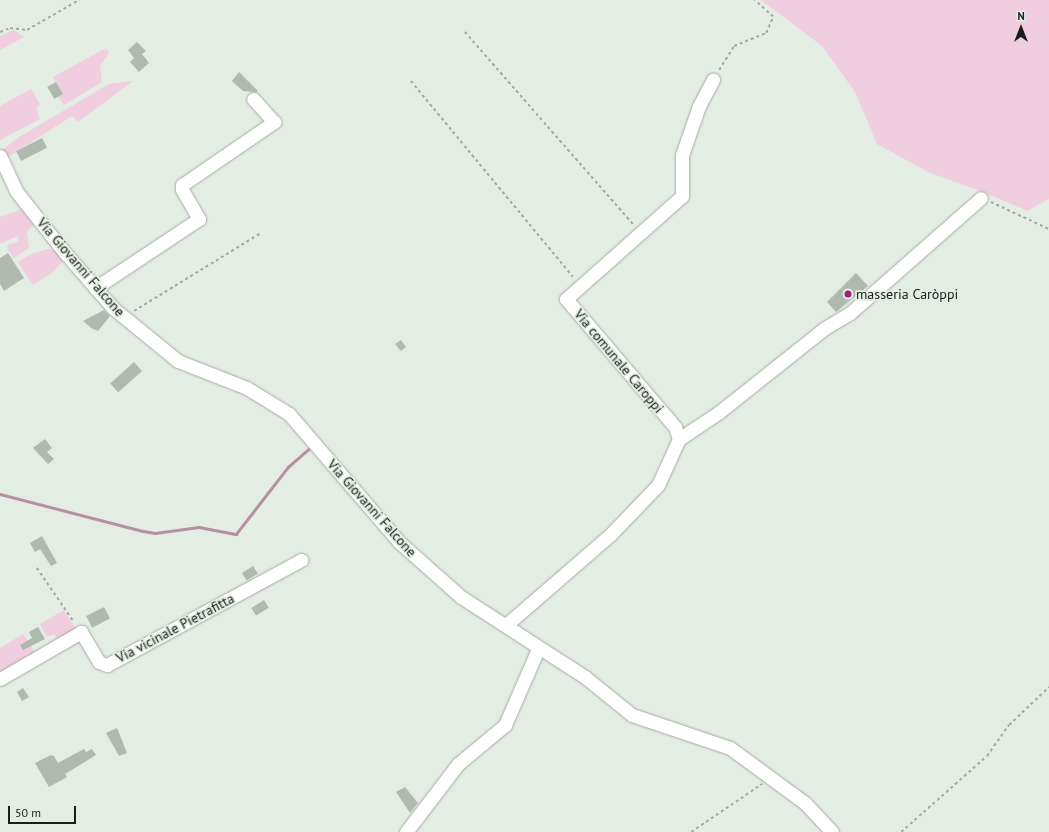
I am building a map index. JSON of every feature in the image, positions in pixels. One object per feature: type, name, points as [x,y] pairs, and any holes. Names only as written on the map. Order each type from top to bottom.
[{"type":"street","name":"Via comunale Caroppi","points":[[679,439],[675,427],[566,299],[682,196],[682,155],[699,106],[713,80]]},
{"type":"street","points":[[95,288],[199,219],[182,189],[182,184],[274,122],[253,99]]},
{"type":"street","name":"Via Giovanni Falcone","points":[[0,156],[16,191],[95,288],[124,317],[178,361],[247,388],[288,414],[399,542],[460,596],[506,625],[538,649],[585,677],[632,714],[730,748],[772,777],[805,803],[832,832]]},
{"type":"street","points":[[506,625],[610,535],[658,485],[679,439],[718,413],[826,328],[850,313],[981,198]]},
{"type":"street","name":"Via vicinale Pietrafitta","points":[[81,632],[99,662],[107,665],[301,560]]},
{"type":"street","points":[[0,679],[81,632]]},
{"type":"street","points":[[406,832],[458,764],[505,725],[538,649]]},
{"type":"path","points":[[0,32],[10,28],[27,30],[79,0]]},
{"type":"path","points":[[713,80],[734,46],[766,33],[773,17],[754,0]]},
{"type":"path","points":[[465,32],[640,232]]},
{"type":"path","points":[[411,81],[581,287]]},
{"type":"path","points":[[981,198],[1049,229]]},
{"type":"path","points":[[124,317],[261,233]]},
{"type":"path","points":[[37,568],[81,632]]},
{"type":"path","points":[[901,832],[987,756],[1009,725],[1049,687]]},
{"type":"path","points":[[691,832],[772,777]]},
{"type":"shaded area","points":[[761,0],[1049,0],[1049,199],[1027,211],[983,192],[930,173],[877,144],[855,92],[822,46]]},
{"type":"shaded area","points":[[14,30],[24,37],[0,50],[0,36]]},
{"type":"shaded area","points":[[106,48],[109,53],[100,66],[102,82],[64,105],[58,97],[62,94],[53,77]]},
{"type":"shaded area","points":[[133,81],[78,122],[72,116],[5,159],[1,151],[19,137],[109,84]]},
{"type":"shaded area","points":[[31,89],[40,104],[36,108],[40,119],[0,140],[0,106]]},
{"type":"shaded area","points":[[22,209],[34,224],[27,232],[29,248],[14,258],[7,249],[8,245],[19,241],[17,236],[0,244],[0,217]]},
{"type":"shaded area","points":[[48,249],[55,250],[64,260],[53,272],[33,285],[18,262],[31,254]]},
{"type":"shaded area","points":[[64,610],[77,630],[58,639],[54,634],[47,637],[40,624]]},
{"type":"shaded area","points":[[23,634],[36,654],[0,676],[0,648]]},
{"type":"building","points":[[137,42],[146,51],[142,54],[149,63],[139,72],[130,62],[134,58],[128,50]]},
{"type":"building","points":[[239,72],[258,91],[257,92],[243,91],[232,81]]},
{"type":"building","points":[[56,82],[63,94],[54,99],[47,87]]},
{"type":"building","points":[[42,138],[47,148],[21,161],[16,151]]},
{"type":"building","points":[[8,253],[24,278],[4,291],[0,284],[0,258]]},
{"type":"building","name":"masseria Caròppi","points":[[856,273],[868,286],[836,312],[827,302]]},
{"type":"building","points":[[104,310],[110,316],[98,331],[91,328],[83,321]]},
{"type":"building","points":[[401,340],[406,347],[401,351],[395,344]]},
{"type":"building","points":[[134,362],[142,371],[118,392],[110,383]]},
{"type":"building","points":[[45,439],[52,448],[47,452],[54,459],[48,464],[33,448]]},
{"type":"building","points":[[42,536],[57,563],[51,566],[40,549],[35,552],[30,543]]},
{"type":"building","points":[[253,566],[258,574],[247,581],[242,573]]},
{"type":"building","points":[[264,600],[269,608],[256,616],[251,608]]},
{"type":"building","points":[[104,607],[110,619],[92,628],[86,616]]},
{"type":"building","points":[[38,627],[45,639],[23,650],[20,645],[32,638],[29,632]]},
{"type":"building","points":[[23,688],[29,697],[22,701],[17,692]]},
{"type":"building","points":[[117,728],[127,753],[119,756],[106,733]]},
{"type":"building","points":[[84,749],[86,752],[92,749],[96,755],[65,774],[67,777],[49,787],[35,763],[51,755],[54,756],[58,763]]},
{"type":"building","points":[[405,787],[418,803],[410,813],[396,792]]},
{"type":"waterway","points":[[0,494],[143,531],[155,533],[199,527],[236,534],[288,467],[311,447]]},
{"type":"place","name":"masseria Caròppi","points":[[848,294]]}]
